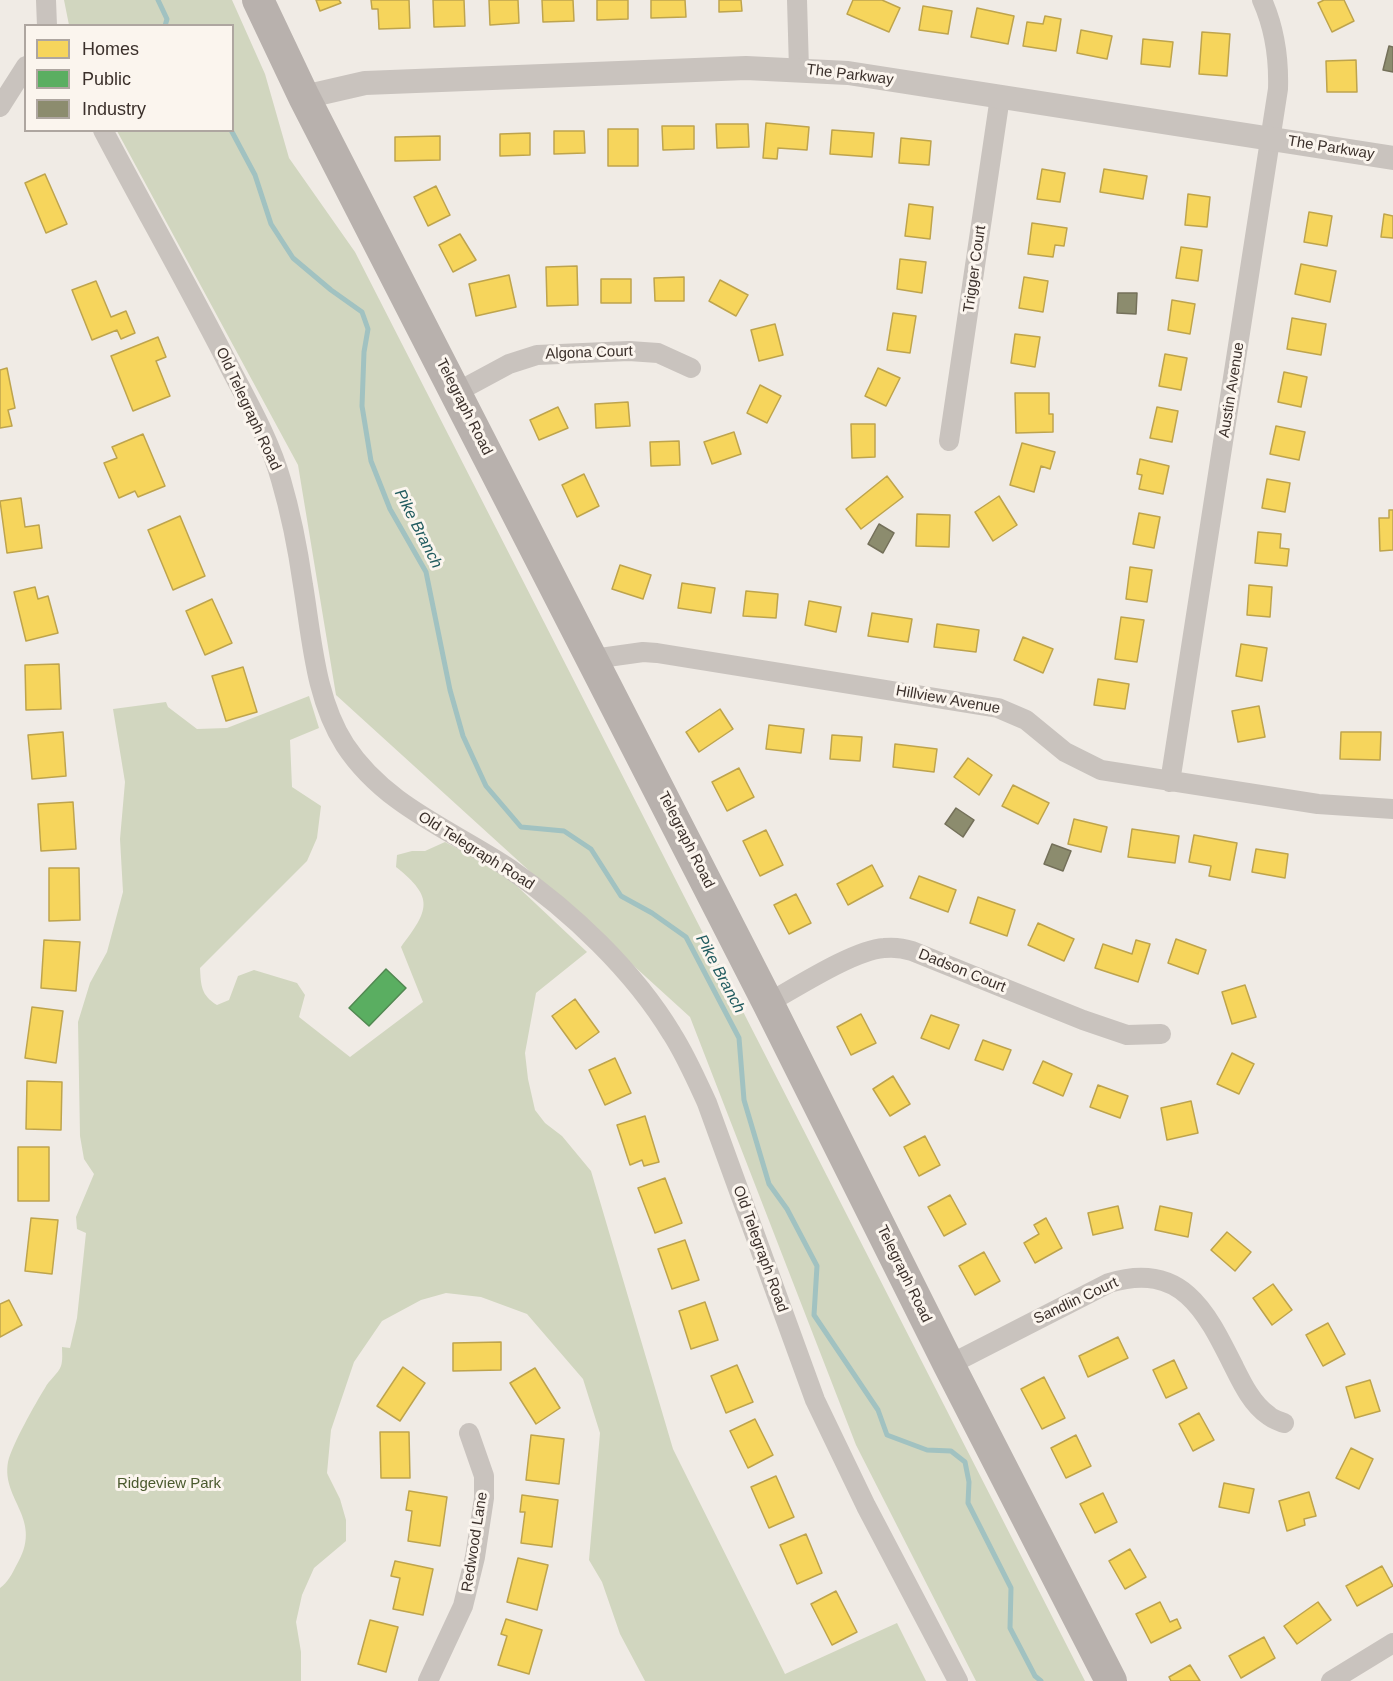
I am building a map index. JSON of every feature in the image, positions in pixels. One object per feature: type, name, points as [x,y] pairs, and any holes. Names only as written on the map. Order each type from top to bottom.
[{"type":"main road","name":"Telegraph Road","points":[[258,0],[304,97],[457,392],[768,1003],[949,1365],[1112,1681]]},
{"type":"street","points":[[46,0],[47,24]]},
{"type":"street","points":[[797,0],[799,69]]},
{"type":"street","name":"Austin Avenue","points":[[1170,782],[1278,89],[1278,68],[1273,31],[1262,0]]},
{"type":"street","points":[[0,107],[24,69]]},
{"type":"street","name":"The Parkway","points":[[304,97],[364,83],[696,69],[799,69],[848,73],[1393,158]]},
{"type":"street","name":"Trigger Court","points":[[949,441],[1000,97]]},
{"type":"street","name":"Old Telegraph Road","points":[[104,132],[204,317],[270,448],[289,511],[317,670],[331,719],[340,736],[358,763],[390,795],[428,821],[511,870],[541,892],[577,924],[632,979],[671,1032],[690,1065],[707,1103],[815,1400],[866,1506],[958,1681]]},
{"type":"street","name":"Algona Court","points":[[457,392],[509,363],[537,355],[629,351],[658,353],[691,368]]},
{"type":"street","name":"Hillview Avenue","points":[[593,659],[657,652],[998,708],[1026,720],[1078,760],[1113,773],[1318,804],[1393,809]]},
{"type":"street","name":"Dadson Court","points":[[768,1003],[857,955],[883,948],[898,947],[1116,1032],[1138,1036],[1161,1034]]},
{"type":"street","name":"Sandlin Court","points":[[949,1365],[1109,1283],[1125,1278],[1143,1277],[1175,1286],[1198,1305],[1214,1327],[1252,1399],[1267,1415],[1284,1423]]},
{"type":"street","name":"Redwood Lane","points":[[428,1681],[463,1606],[475,1557],[484,1498],[484,1476],[469,1433]]},
{"type":"street","points":[[1331,1681],[1393,1643]]},
{"type":"green space","points":[[64,0],[232,0],[265,74],[289,158],[355,252],[1085,1681],[976,1681],[856,1445],[690,1017],[336,695],[298,465],[118,132],[234,132],[234,24],[69,24]]},
{"type":"green space","name":"Ridgeview Park","points":[[309,696],[319,728],[290,740],[292,787],[321,806],[317,838],[307,861],[200,968],[205,994],[217,1005],[229,1000],[238,976],[254,970],[297,983],[305,995],[299,1017],[350,1057],[423,1002],[401,947],[418,923],[424,905],[417,887],[396,867],[397,855],[412,851],[425,851],[445,842],[502,872],[587,952],[536,993],[525,1053],[528,1079],[535,1110],[545,1123],[562,1136],[591,1171],[673,1449],[785,1674],[897,1623],[926,1681],[645,1681],[620,1634],[602,1582],[589,1560],[600,1433],[583,1379],[527,1314],[481,1297],[446,1293],[421,1300],[382,1321],[354,1362],[331,1430],[327,1473],[340,1499],[346,1520],[346,1541],[314,1568],[302,1595],[296,1622],[301,1652],[301,1681],[0,1681],[0,1588],[8,1581],[24,1550],[26,1535],[20,1511],[10,1488],[8,1462],[30,1414],[61,1366],[62,1347],[70,1348],[77,1318],[86,1233],[77,1229],[76,1217],[94,1174],[84,1159],[80,1136],[78,1022],[90,983],[107,952],[123,892],[120,839],[125,782],[113,709],[166,702],[168,707],[197,729],[227,728]]},
{"type":"building: Homes","points":[[316,0],[339,0],[341,3],[320,11]]},
{"type":"building: Homes","points":[[371,0],[409,0],[410,28],[379,29],[378,9],[372,9]]},
{"type":"building: Homes","points":[[433,0],[464,0],[465,26],[434,27]]},
{"type":"building: Homes","points":[[489,0],[518,0],[519,23],[490,25]]},
{"type":"building: Homes","points":[[542,0],[573,0],[574,21],[543,22]]},
{"type":"building: Homes","points":[[597,0],[628,0],[628,19],[597,20]]},
{"type":"building: Homes","points":[[651,0],[685,0],[686,17],[651,18]]},
{"type":"building: Homes","points":[[719,0],[741,0],[742,11],[719,12]]},
{"type":"building: Homes","points":[[853,0],[882,0],[900,8],[889,32],[847,14]]},
{"type":"building: Homes","points":[[1324,0],[1344,0],[1354,21],[1332,32],[1318,3]]},
{"type":"building: Homes","points":[[923,6],[952,11],[948,34],[919,30]]},
{"type":"building: Homes","points":[[977,8],[1014,16],[1008,44],[971,37]]},
{"type":"building: Homes","points":[[1045,16],[1061,19],[1056,51],[1023,46],[1027,22],[1043,24]]},
{"type":"building: Homes","points":[[1081,30],[1112,36],[1107,59],[1077,53]]},
{"type":"building: Homes","points":[[1202,32],[1230,34],[1227,76],[1199,74]]},
{"type":"building: Homes","points":[[1143,39],[1173,42],[1170,67],[1141,64]]},
{"type":"building: Homes","points":[[1356,60],[1357,92],[1327,92],[1326,61]]},
{"type":"building: Homes","points":[[766,123],[809,127],[807,150],[778,148],[777,159],[763,158]]},
{"type":"building: Homes","points":[[716,124],[748,124],[749,147],[717,148]]},
{"type":"building: Homes","points":[[662,126],[694,126],[694,149],[663,150]]},
{"type":"building: Homes","points":[[608,129],[638,129],[638,166],[608,166]]},
{"type":"building: Homes","points":[[832,130],[874,133],[872,157],[830,154]]},
{"type":"building: Homes","points":[[554,131],[584,131],[585,153],[554,154]]},
{"type":"building: Homes","points":[[530,133],[530,155],[500,156],[500,134]]},
{"type":"building: Homes","points":[[440,136],[440,160],[395,161],[395,137]]},
{"type":"building: Homes","points":[[901,138],[931,141],[929,165],[899,163]]},
{"type":"building: Homes","points":[[1042,169],[1065,173],[1060,202],[1037,199]]},
{"type":"building: Homes","points":[[1104,169],[1147,176],[1143,199],[1100,192]]},
{"type":"building: Homes","points":[[45,174],[67,224],[46,233],[25,183]]},
{"type":"building: Homes","points":[[436,186],[450,215],[428,226],[414,197]]},
{"type":"building: Homes","points":[[1188,194],[1210,197],[1207,227],[1185,225]]},
{"type":"building: Homes","points":[[909,204],[933,207],[930,239],[905,236]]},
{"type":"building: Homes","points":[[1309,212],[1332,216],[1327,246],[1304,242]]},
{"type":"building: Homes","points":[[1384,214],[1393,216],[1393,238],[1381,237]]},
{"type":"building: Homes","points":[[1032,223],[1067,228],[1064,246],[1055,245],[1053,257],[1028,254]]},
{"type":"building: Homes","points":[[460,234],[476,260],[453,272],[439,245]]},
{"type":"building: Homes","points":[[1181,247],[1202,250],[1198,281],[1176,278]]},
{"type":"building: Homes","points":[[900,259],[926,262],[922,293],[897,289]]},
{"type":"building: Homes","points":[[1301,264],[1336,271],[1330,302],[1295,294]]},
{"type":"building: Homes","points":[[577,266],[578,305],[547,306],[546,267]]},
{"type":"building: Homes","points":[[509,275],[516,307],[476,316],[469,284]]},
{"type":"building: Homes","points":[[684,277],[684,301],[655,301],[654,278]]},
{"type":"building: Homes","points":[[1024,277],[1048,281],[1043,312],[1019,308]]},
{"type":"building: Homes","points":[[601,279],[631,279],[631,303],[601,303]]},
{"type":"building: Homes","points":[[720,280],[748,295],[736,316],[709,301]]},
{"type":"building: Homes","points":[[96,281],[111,317],[126,311],[135,333],[121,339],[117,330],[92,340],[72,290]]},
{"type":"building: Homes","points":[[1172,300],[1195,304],[1190,334],[1168,330]]},
{"type":"building: Homes","points":[[893,313],[916,316],[910,353],[887,350]]},
{"type":"building: Homes","points":[[1292,318],[1326,324],[1321,355],[1287,349]]},
{"type":"building: Homes","points":[[775,324],[783,355],[759,361],[751,330]]},
{"type":"building: Homes","points":[[1015,334],[1040,337],[1035,367],[1011,363]]},
{"type":"building: Homes","points":[[158,337],[166,357],[156,361],[170,396],[133,411],[111,356]]},
{"type":"building: Homes","points":[[1165,354],[1187,358],[1181,390],[1159,386]]},
{"type":"building: Homes","points":[[7,368],[15,408],[8,410],[12,426],[0,428],[0,370]]},
{"type":"building: Homes","points":[[878,368],[900,378],[886,406],[865,396]]},
{"type":"building: Homes","points":[[1284,372],[1307,377],[1301,407],[1278,402]]},
{"type":"building: Homes","points":[[760,385],[781,396],[767,423],[747,413]]},
{"type":"building: Homes","points":[[1015,393],[1049,393],[1049,414],[1053,414],[1053,432],[1016,433]]},
{"type":"building: Homes","points":[[628,402],[630,426],[596,428],[595,404]]},
{"type":"building: Homes","points":[[558,407],[568,428],[539,440],[530,420]]},
{"type":"building: Homes","points":[[1157,407],[1178,411],[1172,442],[1150,438]]},
{"type":"building: Homes","points":[[851,424],[875,424],[875,457],[852,458]]},
{"type":"building: Homes","points":[[1276,426],[1305,432],[1299,460],[1270,454]]},
{"type":"building: Homes","points":[[734,432],[741,454],[712,464],[704,442]]},
{"type":"building: Homes","points":[[143,434],[165,486],[138,497],[135,491],[119,498],[104,463],[117,458],[112,447]]},
{"type":"building: Homes","points":[[679,441],[680,465],[651,466],[650,442]]},
{"type":"building: Homes","points":[[1022,443],[1055,452],[1050,469],[1041,466],[1034,492],[1010,485]]},
{"type":"building: Homes","points":[[1140,459],[1169,466],[1163,494],[1139,489],[1142,475],[1137,474]]},
{"type":"building: Homes","points":[[584,474],[599,506],[577,517],[562,485]]},
{"type":"building: Homes","points":[[887,476],[903,497],[861,529],[846,509]]},
{"type":"building: Homes","points":[[1267,479],[1290,483],[1285,512],[1262,508]]},
{"type":"building: Homes","points":[[999,496],[1017,525],[993,541],[975,512]]},
{"type":"building: Homes","points":[[21,498],[25,527],[39,525],[42,548],[7,553],[0,501]]},
{"type":"building: Homes","points":[[1389,510],[1393,510],[1393,550],[1380,551],[1379,518],[1389,518]]},
{"type":"building: Homes","points":[[1139,513],[1160,517],[1154,548],[1133,544]]},
{"type":"building: Homes","points":[[917,514],[950,515],[949,547],[916,546]]},
{"type":"building: Homes","points":[[180,516],[205,576],[173,590],[148,530]]},
{"type":"building: Homes","points":[[1258,532],[1281,534],[1280,548],[1289,549],[1287,566],[1255,563]]},
{"type":"building: Homes","points":[[620,565],[651,575],[643,599],[612,589]]},
{"type":"building: Homes","points":[[1130,567],[1152,570],[1147,602],[1126,599]]},
{"type":"building: Homes","points":[[682,583],[715,588],[711,613],[678,608]]},
{"type":"building: Homes","points":[[1249,585],[1272,587],[1270,617],[1247,615]]},
{"type":"building: Homes","points":[[35,587],[38,599],[48,596],[58,633],[26,641],[14,592]]},
{"type":"building: Homes","points":[[746,591],[778,594],[776,618],[743,616]]},
{"type":"building: Homes","points":[[212,599],[232,643],[205,655],[186,611]]},
{"type":"building: Homes","points":[[809,601],[841,607],[836,632],[805,625]]},
{"type":"building: Homes","points":[[872,613],[912,619],[908,642],[868,636]]},
{"type":"building: Homes","points":[[1121,617],[1144,620],[1137,662],[1115,659]]},
{"type":"building: Homes","points":[[937,624],[979,630],[976,652],[934,647]]},
{"type":"building: Homes","points":[[1023,637],[1053,649],[1043,673],[1014,660]]},
{"type":"building: Homes","points":[[1241,644],[1267,648],[1262,681],[1236,676]]},
{"type":"building: Homes","points":[[59,664],[61,709],[26,710],[25,665]]},
{"type":"building: Homes","points":[[243,667],[257,712],[226,721],[212,676]]},
{"type":"building: Homes","points":[[1098,679],[1129,684],[1125,709],[1094,705]]},
{"type":"building: Homes","points":[[1259,706],[1265,737],[1238,742],[1232,711]]},
{"type":"building: Homes","points":[[720,709],[733,729],[699,752],[686,732]]},
{"type":"building: Homes","points":[[769,725],[804,729],[801,753],[766,749]]},
{"type":"building: Homes","points":[[63,732],[66,776],[32,779],[28,735]]},
{"type":"building: Homes","points":[[1341,732],[1381,732],[1380,760],[1340,759]]},
{"type":"building: Homes","points":[[832,735],[862,737],[860,761],[830,759]]},
{"type":"building: Homes","points":[[895,744],[937,749],[934,772],[893,767]]},
{"type":"building: Homes","points":[[968,758],[992,775],[979,795],[954,777]]},
{"type":"building: Homes","points":[[739,768],[754,797],[727,811],[712,782]]},
{"type":"building: Homes","points":[[1013,785],[1049,803],[1038,824],[1002,806]]},
{"type":"building: Homes","points":[[73,802],[76,849],[41,851],[38,804]]},
{"type":"building: Homes","points":[[1074,819],[1107,827],[1101,852],[1068,844]]},
{"type":"building: Homes","points":[[1132,829],[1179,836],[1175,863],[1128,857]]},
{"type":"building: Homes","points":[[766,830],[783,865],[760,876],[743,841]]},
{"type":"building: Homes","points":[[1194,835],[1237,843],[1230,880],[1209,876],[1211,866],[1189,862]]},
{"type":"building: Homes","points":[[1256,849],[1288,854],[1285,878],[1252,872]]},
{"type":"building: Homes","points":[[872,865],[883,886],[848,905],[837,884]]},
{"type":"building: Homes","points":[[49,868],[79,868],[80,920],[49,921]]},
{"type":"building: Homes","points":[[919,876],[956,890],[948,912],[910,898]]},
{"type":"building: Homes","points":[[796,894],[811,923],[789,934],[774,905]]},
{"type":"building: Homes","points":[[978,897],[1015,910],[1007,936],[970,923]]},
{"type":"building: Homes","points":[[1038,923],[1074,939],[1064,961],[1028,945]]},
{"type":"building: Homes","points":[[1176,939],[1206,950],[1198,974],[1168,963]]},
{"type":"building: Homes","points":[[44,940],[80,942],[76,991],[41,988]]},
{"type":"building: Homes","points":[[1136,940],[1150,944],[1138,982],[1095,968],[1103,944],[1132,954]]},
{"type":"building: Homes","points":[[1245,985],[1256,1017],[1232,1024],[1222,992]]},
{"type":"building: Homes","points":[[575,999],[599,1032],[576,1049],[552,1016]]},
{"type":"building: Homes","points":[[32,1007],[63,1011],[56,1063],[25,1058]]},
{"type":"building: Homes","points":[[861,1014],[876,1043],[851,1055],[837,1027]]},
{"type":"building: Homes","points":[[931,1015],[959,1025],[949,1049],[921,1038]]},
{"type":"building: Homes","points":[[983,1040],[1011,1050],[1003,1070],[975,1060]]},
{"type":"building: Homes","points":[[1232,1053],[1254,1064],[1239,1094],[1217,1084]]},
{"type":"building: Homes","points":[[615,1058],[631,1093],[605,1105],[589,1070]]},
{"type":"building: Homes","points":[[1043,1061],[1072,1074],[1063,1096],[1033,1083]]},
{"type":"building: Homes","points":[[893,1076],[910,1104],[890,1116],[873,1089]]},
{"type":"building: Homes","points":[[27,1081],[62,1082],[61,1130],[26,1129]]},
{"type":"building: Homes","points":[[1098,1085],[1128,1096],[1120,1118],[1090,1107]]},
{"type":"building: Homes","points":[[1191,1101],[1198,1133],[1167,1140],[1161,1108]]},
{"type":"building: Homes","points":[[645,1116],[659,1162],[644,1166],[642,1160],[630,1165],[617,1125]]},
{"type":"building: Homes","points":[[925,1136],[940,1165],[919,1176],[904,1147]]},
{"type":"building: Homes","points":[[18,1147],[49,1147],[49,1201],[18,1201]]},
{"type":"building: Homes","points":[[665,1178],[682,1223],[655,1233],[638,1188]]},
{"type":"building: Homes","points":[[950,1195],[966,1224],[944,1236],[928,1207]]},
{"type":"building: Homes","points":[[1118,1206],[1123,1228],[1093,1235],[1088,1213]]},
{"type":"building: Homes","points":[[1160,1206],[1192,1213],[1188,1237],[1155,1230]]},
{"type":"building: Homes","points":[[31,1218],[58,1220],[52,1274],[25,1271]]},
{"type":"building: Homes","points":[[1046,1218],[1062,1248],[1035,1263],[1024,1243],[1039,1234],[1034,1225]]},
{"type":"building: Homes","points":[[1227,1232],[1251,1252],[1235,1271],[1211,1250]]},
{"type":"building: Homes","points":[[685,1240],[699,1280],[672,1289],[658,1249]]},
{"type":"building: Homes","points":[[984,1252],[1000,1281],[975,1295],[959,1266]]},
{"type":"building: Homes","points":[[1273,1284],[1292,1310],[1272,1325],[1253,1298]]},
{"type":"building: Homes","points":[[9,1300],[22,1325],[0,1337],[0,1304]]},
{"type":"building: Homes","points":[[705,1302],[718,1340],[691,1349],[679,1311]]},
{"type":"building: Homes","points":[[1328,1323],[1345,1354],[1323,1366],[1306,1335]]},
{"type":"building: Homes","points":[[1118,1337],[1128,1358],[1088,1377],[1079,1356]]},
{"type":"building: Homes","points":[[501,1342],[501,1370],[453,1371],[453,1343]]},
{"type":"building: Homes","points":[[1174,1360],[1187,1388],[1166,1398],[1153,1370]]},
{"type":"building: Homes","points":[[737,1365],[753,1402],[726,1413],[711,1376]]},
{"type":"building: Homes","points":[[403,1367],[425,1383],[400,1421],[377,1406]]},
{"type":"building: Homes","points":[[535,1368],[560,1408],[536,1424],[510,1383]]},
{"type":"building: Homes","points":[[1044,1377],[1065,1418],[1042,1429],[1021,1389]]},
{"type":"building: Homes","points":[[1370,1380],[1380,1411],[1355,1418],[1346,1387]]},
{"type":"building: Homes","points":[[1199,1413],[1214,1440],[1193,1451],[1179,1424]]},
{"type":"building: Homes","points":[[755,1419],[773,1455],[748,1468],[730,1431]]},
{"type":"building: Homes","points":[[380,1432],[409,1432],[410,1478],[381,1478]]},
{"type":"building: Homes","points":[[531,1435],[564,1439],[559,1484],[526,1480]]},
{"type":"building: Homes","points":[[1076,1435],[1091,1466],[1066,1478],[1051,1448]]},
{"type":"building: Homes","points":[[1351,1448],[1373,1459],[1359,1489],[1336,1478]]},
{"type":"building: Homes","points":[[776,1476],[794,1517],[769,1528],[751,1487]]},
{"type":"building: Homes","points":[[1224,1483],[1254,1489],[1249,1513],[1219,1507]]},
{"type":"building: Homes","points":[[409,1491],[447,1497],[440,1546],[408,1541],[412,1511],[406,1510]]},
{"type":"building: Homes","points":[[1309,1492],[1316,1516],[1304,1519],[1305,1525],[1287,1531],[1279,1501]]},
{"type":"building: Homes","points":[[1103,1493],[1117,1522],[1095,1533],[1080,1504]]},
{"type":"building: Homes","points":[[522,1495],[558,1500],[552,1547],[521,1543],[525,1512],[520,1512]]},
{"type":"building: Homes","points":[[806,1534],[822,1573],[797,1584],[780,1545]]},
{"type":"building: Homes","points":[[1130,1549],[1146,1577],[1125,1589],[1109,1561]]},
{"type":"building: Homes","points":[[518,1558],[548,1565],[537,1610],[507,1602]]},
{"type":"building: Homes","points":[[395,1561],[433,1569],[423,1615],[393,1609],[400,1578],[391,1576]]},
{"type":"building: Homes","points":[[1382,1566],[1393,1586],[1357,1606],[1346,1586]]},
{"type":"building: Homes","points":[[836,1591],[857,1632],[832,1645],[811,1604]]},
{"type":"building: Homes","points":[[1160,1602],[1170,1622],[1177,1619],[1181,1628],[1151,1643],[1136,1614]]},
{"type":"building: Homes","points":[[1318,1602],[1331,1620],[1297,1644],[1284,1626]]},
{"type":"building: Homes","points":[[506,1619],[542,1630],[529,1674],[498,1665],[507,1636],[501,1634]]},
{"type":"building: Homes","points":[[370,1620],[398,1627],[386,1672],[358,1664]]},
{"type":"building: Homes","points":[[1264,1637],[1275,1658],[1241,1678],[1229,1656]]},
{"type":"building: Homes","points":[[1190,1665],[1200,1681],[1171,1681],[1169,1677]]},
{"type":"building: Public","points":[[386,969],[406,988],[369,1026],[349,1008]]},
{"type":"building: Industry","points":[[1389,46],[1393,47],[1393,72],[1383,70]]},
{"type":"building: Industry","points":[[1118,293],[1137,293],[1136,314],[1117,313]]},
{"type":"building: Industry","points":[[879,524],[894,533],[883,553],[868,544]]},
{"type":"building: Industry","points":[[956,808],[974,820],[963,837],[945,824]]},
{"type":"building: Industry","points":[[1052,844],[1071,851],[1063,871],[1044,864]]},
{"type":"waterway","name":"Pike Branch","points":[[158,0],[167,19],[166,24]]},
{"type":"waterway","name":"Pike Branch","points":[[232,132],[255,175],[271,224],[293,258],[362,312],[368,329],[364,352],[362,406],[371,461],[390,509],[426,572],[450,690],[463,736],[486,786],[521,827],[564,831],[591,849],[621,896],[652,913],[686,937],[739,1038],[744,1100],[769,1184],[787,1209],[817,1266],[814,1315],[878,1410],[887,1435],[927,1450],[951,1451],[965,1462],[969,1482],[968,1503],[1011,1588],[1010,1628],[1035,1676],[1041,1681]]}]
